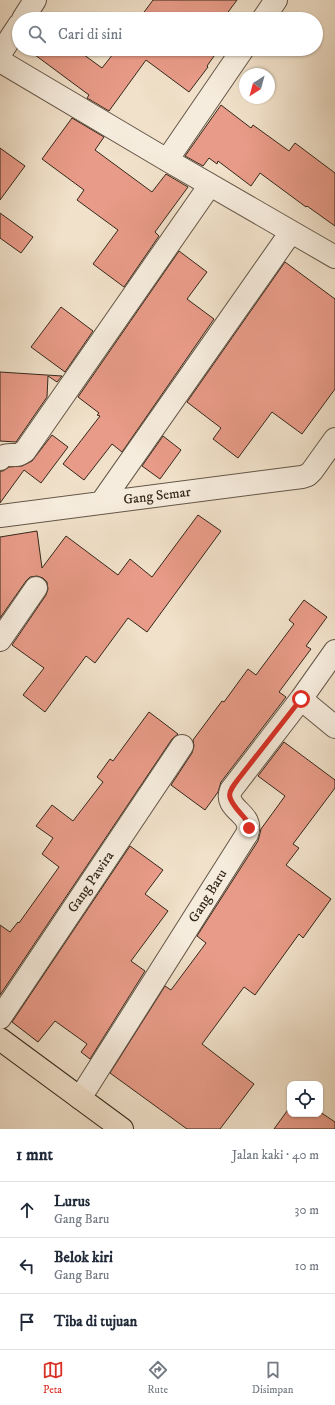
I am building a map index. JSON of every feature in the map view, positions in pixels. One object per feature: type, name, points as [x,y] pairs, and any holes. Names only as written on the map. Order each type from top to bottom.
[{"type":"highway","points":[[0,1039],[122,1129]]},
{"type":"street","points":[[27,12],[35,0]]},
{"type":"street","points":[[268,12],[276,0]]},
{"type":"street","points":[[0,54],[12,36]]},
{"type":"street","points":[[167,160],[238,56]]},
{"type":"street","points":[[0,61],[335,257]]},
{"type":"street","points":[[0,459],[9,454],[17,455],[25,451],[210,185]]},
{"type":"street","points":[[101,503],[291,232]]},
{"type":"street","name":"Gang Semar","points":[[0,516],[302,477],[312,471],[335,439]]},
{"type":"street","points":[[0,640],[36,588]]},
{"type":"street","points":[[335,651],[301,699],[335,728]]},
{"type":"street","name":"Gang Baru","points":[[80,1098],[247,834],[249,828],[247,821],[231,803],[229,795],[234,785],[301,699]]},
{"type":"street","name":"Gang Pawira","points":[[0,1018],[182,746]]},
{"type":"building","points":[[153,0],[237,0],[228,12],[144,12]]},
{"type":"building","points":[[36,56],[86,56],[102,68],[111,56],[214,56],[207,66],[208,67],[189,92],[146,60],[109,111],[87,98],[89,95]]},
{"type":"building","points":[[221,105],[251,128],[253,125],[289,151],[295,143],[335,173],[335,226],[307,206],[306,207],[260,173],[251,186],[218,161],[217,164],[209,158],[203,166],[185,156]]},
{"type":"building","points":[[72,118],[104,137],[95,150],[152,192],[166,174],[188,187],[155,232],[159,236],[124,287],[93,264],[118,230],[77,200],[84,190],[42,159]]},
{"type":"building","points":[[0,148],[25,166],[0,200]]},
{"type":"building","points":[[0,213],[33,237],[21,253],[0,238]]},
{"type":"building","points":[[179,251],[207,272],[187,299],[214,319],[122,452],[112,444],[84,480],[63,464],[100,416],[97,415],[99,413],[78,397]]},
{"type":"building","points":[[285,262],[335,299],[335,389],[302,434],[272,412],[238,458],[213,439],[221,428],[187,402]]},
{"type":"building","points":[[61,307],[93,331],[65,372],[31,347]]},
{"type":"building","points":[[0,372],[62,376],[57,382],[48,376],[47,397],[16,442],[0,441]]},
{"type":"building","points":[[52,435],[68,447],[41,483],[24,470],[0,503],[0,471],[3,471],[9,467],[22,466],[32,461]]},
{"type":"building","points":[[163,436],[181,450],[160,479],[142,466]]},
{"type":"building","points":[[198,515],[221,531],[147,632],[128,618],[95,663],[86,656],[45,712],[23,695],[44,668],[12,645],[46,595],[48,589],[47,582],[43,578],[37,576],[30,577],[0,618],[0,537],[37,531],[42,568],[66,536],[118,575],[130,559],[152,577]]},
{"type":"building","points":[[304,600],[327,617],[306,646],[311,649],[279,692],[286,697],[221,782],[218,792],[205,810],[171,785],[192,753],[194,746],[193,740],[222,701],[224,702],[248,669],[256,675],[294,624],[289,620]]},
{"type":"building","points":[[149,712],[178,734],[172,739],[0,995],[0,925],[10,932],[18,922],[19,923],[59,867],[42,854],[53,838],[36,826],[52,805],[73,821],[103,782],[97,777],[110,759],[113,761]]},
{"type":"building","points":[[284,742],[335,780],[335,788],[293,844],[299,848],[286,865],[331,899],[303,938],[299,934],[255,995],[244,987],[202,1044],[254,1084],[220,1129],[187,1129],[110,1073],[165,986],[171,990],[206,943],[197,936],[258,841],[261,829],[285,796],[258,776]]},
{"type":"building","points":[[130,846],[163,870],[145,894],[168,911],[131,961],[145,971],[90,1059],[81,1052],[87,1044],[55,1021],[38,1042],[12,1022]]},
{"type":"building","points":[[287,1111],[287,1117],[323,1117],[323,1114],[335,1122],[335,1129],[274,1129]]},
{"type":"route","points":[[249,828],[247,821],[229,799],[231,790],[301,699]]}]
